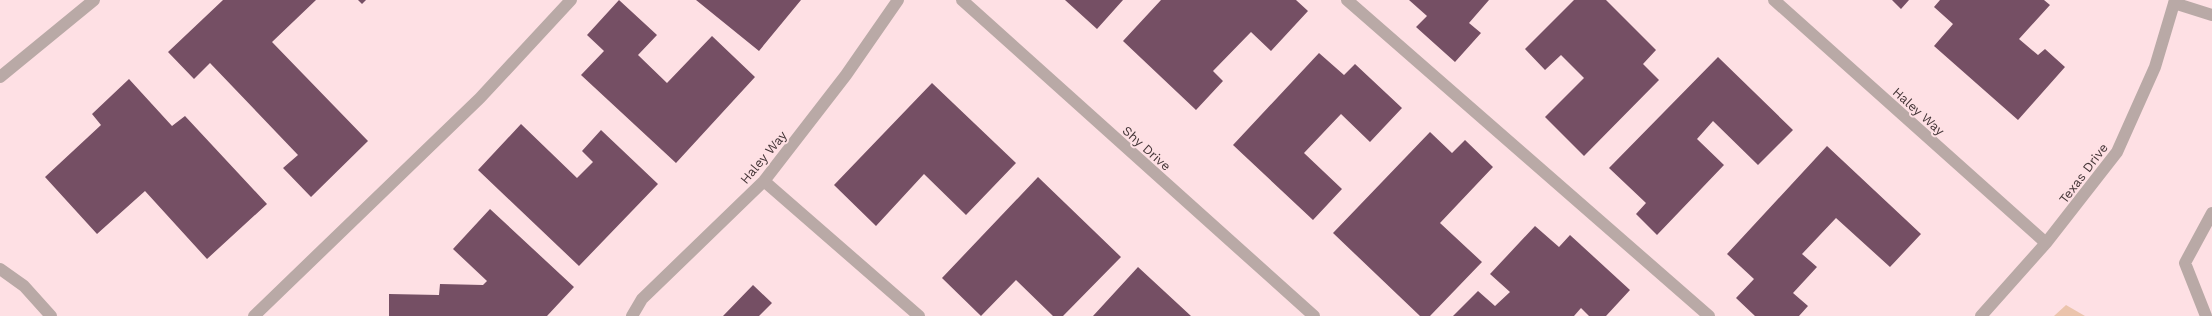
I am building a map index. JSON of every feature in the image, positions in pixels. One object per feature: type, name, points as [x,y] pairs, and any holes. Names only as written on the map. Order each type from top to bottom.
[{"type":"street","points":[[0,76],[94,0]]},
{"type":"street","points":[[254,316],[480,98],[571,0]]},
{"type":"street","name":"Haley Way","points":[[632,316],[642,299],[764,181],[846,75],[898,0]]},
{"type":"street","name":"Shy Drive","points":[[962,0],[1314,316]]},
{"type":"street","points":[[1347,0],[1708,316]]},
{"type":"street","name":"Haley Way","points":[[1774,0],[2046,243]]},
{"type":"street","points":[[2175,1],[2212,15]]},
{"type":"street","name":"Texas Drive","points":[[1981,316],[2046,243],[2117,152],[2155,67],[2175,1]]},
{"type":"street","points":[[764,181],[919,316]]},
{"type":"street","points":[[2206,316],[2185,263],[2212,213]]},
{"type":"street","points":[[0,269],[24,286],[51,316]]},
{"type":"shaded area","points":[[2066,305],[2085,316],[2054,316]]},
{"type":"building","points":[[223,0],[316,0],[272,42],[368,141],[311,197],[283,168],[298,155],[210,63],[194,79],[168,52]]},
{"type":"building","points":[[358,0],[366,0],[362,4]]},
{"type":"building","points":[[619,0],[657,35],[638,55],[667,83],[712,36],[755,77],[676,163],[581,75],[604,51],[587,35]]},
{"type":"building","points":[[696,0],[801,0],[759,51]]},
{"type":"building","points":[[1065,0],[1123,0],[1097,29]]},
{"type":"building","points":[[1161,0],[1296,0],[1308,11],[1271,51],[1251,32],[1213,71],[1223,81],[1196,110],[1123,41]]},
{"type":"building","points":[[1409,0],[1489,0],[1469,23],[1481,33],[1455,62],[1416,27],[1427,16]]},
{"type":"building","points":[[1574,0],[1606,0],[1656,50],[1643,64],[1659,80],[1584,156],[1545,117],[1584,78],[1561,55],[1545,70],[1525,49]]},
{"type":"building","points":[[1892,0],[1909,0],[1901,9]]},
{"type":"building","points":[[1940,0],[2044,0],[2050,5],[2019,39],[2038,55],[2045,49],[2065,67],[2018,120],[1934,46],[1953,24],[1934,7]]},
{"type":"building","points":[[1319,53],[1344,75],[1355,64],[1402,108],[1370,142],[1341,114],[1304,153],[1342,189],[1313,220],[1233,145]]},
{"type":"building","points":[[1718,57],[1793,130],[1758,165],[1713,121],[1697,139],[1724,165],[1657,235],[1636,214],[1646,203],[1609,168]]},
{"type":"building","points":[[129,79],[172,126],[185,116],[267,204],[207,259],[145,191],[97,234],[45,177],[101,125],[92,114]]},
{"type":"building","points":[[932,83],[1016,163],[966,215],[924,174],[876,226],[834,185]]},
{"type":"building","points":[[521,124],[577,178],[593,162],[582,151],[601,130],[658,184],[579,266],[478,170]]},
{"type":"building","points":[[1430,132],[1452,153],[1465,140],[1493,167],[1440,223],[1482,262],[1430,316],[1420,316],[1333,233]]},
{"type":"building","points":[[1827,146],[1921,234],[1890,267],[1836,218],[1802,254],[1817,267],[1793,293],[1808,306],[1799,316],[1755,316],[1736,298],[1754,279],[1727,254]]},
{"type":"building","points":[[1038,177],[1121,257],[1063,316],[1053,316],[1016,280],[981,316],[942,278]]},
{"type":"building","points":[[490,209],[574,287],[547,316],[389,316],[389,294],[439,295],[440,284],[483,285],[487,281],[453,249]]},
{"type":"building","points":[[1535,226],[1559,247],[1570,235],[1630,290],[1606,316],[1589,316],[1581,308],[1574,316],[1453,316],[1478,291],[1495,306],[1510,292],[1490,274]]},
{"type":"building","points":[[1138,267],[1191,316],[1093,316]]},
{"type":"building","points":[[753,285],[772,303],[759,316],[723,316]]}]
